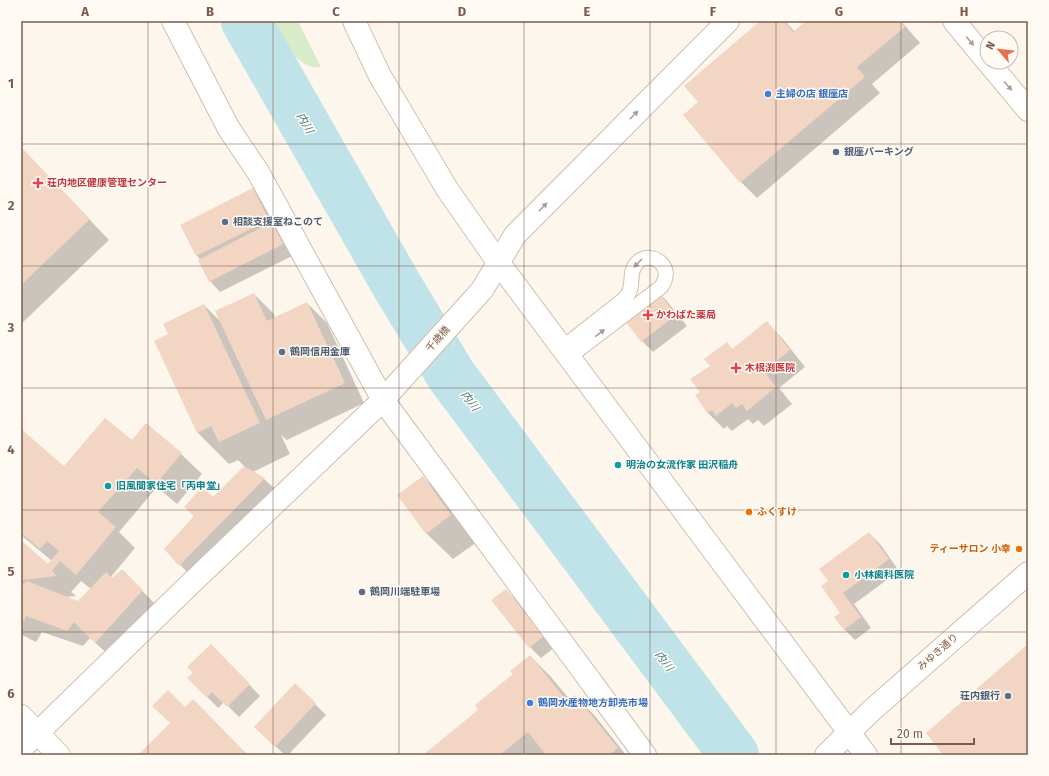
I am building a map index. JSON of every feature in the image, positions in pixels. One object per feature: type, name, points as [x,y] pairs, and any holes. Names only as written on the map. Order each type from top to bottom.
[{"type":"street","points":[[173,21],[229,129],[258,172],[388,394],[645,755]]},
{"type":"street","points":[[354,21],[380,76],[447,189],[498,262],[866,755]]},
{"type":"street","name":"千歳橋","points":[[21,749],[388,394],[482,290],[515,235],[728,21]]},
{"type":"street","points":[[954,21],[979,50]]},
{"type":"street","points":[[995,70],[1028,110]]},
{"type":"street","name":"みゆき通り","points":[[827,754],[871,711],[1028,573]]},
{"type":"street","points":[[21,716],[59,755]]},
{"type":"lane","points":[[647,258],[660,262],[665,268],[667,274],[660,287],[566,352],[623,300],[630,289],[633,269],[641,259],[647,258]]},
{"type":"green space","points":[[275,21],[298,21],[321,67],[312,67],[298,59],[287,45]]},
{"type":"building","name":"主婦の店 銀座店","points":[[760,21],[784,21],[793,32],[806,21],[900,21],[905,27],[857,67],[865,77],[740,183],[683,115],[698,102],[684,86]]},
{"type":"building","name":"荘内地区健康管理センター","points":[[21,147],[90,219],[21,285]]},
{"type":"building","name":"相談支援室ねこのて","points":[[253,188],[269,220],[196,256],[180,225]]},
{"type":"building","points":[[272,222],[283,244],[209,282],[198,260]]},
{"type":"building","name":"かわばた薬局","points":[[655,287],[676,315],[641,342],[620,314]]},
{"type":"building","name":"鶴岡信用金庫","points":[[254,293],[267,321],[307,302],[345,383],[266,420],[215,311]]},
{"type":"building","points":[[204,304],[260,423],[219,442],[211,426],[197,433],[154,341],[168,334],[163,324]]},
{"type":"building","name":"木根渕医院","points":[[767,321],[790,350],[764,371],[776,387],[747,411],[742,404],[736,408],[732,403],[716,416],[712,410],[707,413],[695,395],[700,392],[690,379],[710,366],[704,359],[727,342],[732,349]]},
{"type":"building","points":[[105,418],[132,440],[146,423],[182,453],[156,484],[137,468],[98,512],[116,527],[76,575],[60,561],[52,571],[57,576],[22,580],[21,540],[48,564],[59,551],[47,541],[40,549],[21,533],[21,478],[23,476],[21,474],[21,429],[64,466]]},
{"type":"building","points":[[244,466],[265,478],[179,566],[164,549],[194,516],[184,507],[202,487],[213,497]]},
{"type":"building","points":[[423,476],[451,515],[426,534],[397,495]]},
{"type":"building","name":"小林歯科医院","points":[[869,532],[889,559],[843,593],[861,617],[844,630],[834,617],[840,613],[821,586],[828,581],[819,569]]},
{"type":"building","points":[[122,569],[143,590],[95,643],[74,622],[67,631],[26,616],[21,625],[21,587],[27,581],[78,601],[106,572],[112,578]]},
{"type":"building","points":[[506,589],[544,636],[529,648],[491,600]]},
{"type":"building","points":[[211,644],[250,684],[227,707],[212,692],[207,698],[187,678],[193,673],[187,667]]},
{"type":"building","points":[[1028,644],[1028,755],[943,755],[926,733]]},
{"type":"building","name":"鶴岡水産物地方卸売市場","points":[[530,655],[567,701],[575,695],[618,748],[609,755],[546,755],[528,732],[500,755],[423,755],[478,710],[475,705],[513,674],[510,671]]},
{"type":"building","points":[[295,683],[316,703],[275,747],[254,727]]},
{"type":"building","points":[[168,690],[185,707],[193,699],[248,755],[138,755],[170,723],[152,706]]},
{"type":"waterway","name":"内川","points":[[246,21],[396,284],[451,375],[734,755]]},
{"type":"place","name":"主婦の店 銀座店","points":[[768,94]]},
{"type":"place","name":"銀座パーキング","points":[[836,152]]},
{"type":"place","name":"荘内地区健康管理センター","points":[[38,183]]},
{"type":"place","name":"相談支援室ねこのて","points":[[225,222]]},
{"type":"place","name":"かわばた薬局","points":[[648,315]]},
{"type":"place","name":"鶴岡信用金庫","points":[[282,352]]},
{"type":"place","name":"木根渕医院","points":[[736,368]]},
{"type":"place","name":"明治の女流作家 田沢稲舟","points":[[618,465]]},
{"type":"place","name":"旧風間家住宅「丙申堂」","points":[[108,486]]},
{"type":"place","name":"ふくすけ","points":[[749,512]]},
{"type":"place","name":"ティーサロン 小幸","points":[[1019,549]]},
{"type":"place","name":"小林歯科医院","points":[[846,575]]},
{"type":"place","name":"鶴岡川端駐車場","points":[[362,592]]},
{"type":"place","name":"荘内銀行","points":[[1008,696]]},
{"type":"place","name":"鶴岡水産物地方卸売市場","points":[[530,703]]}]
